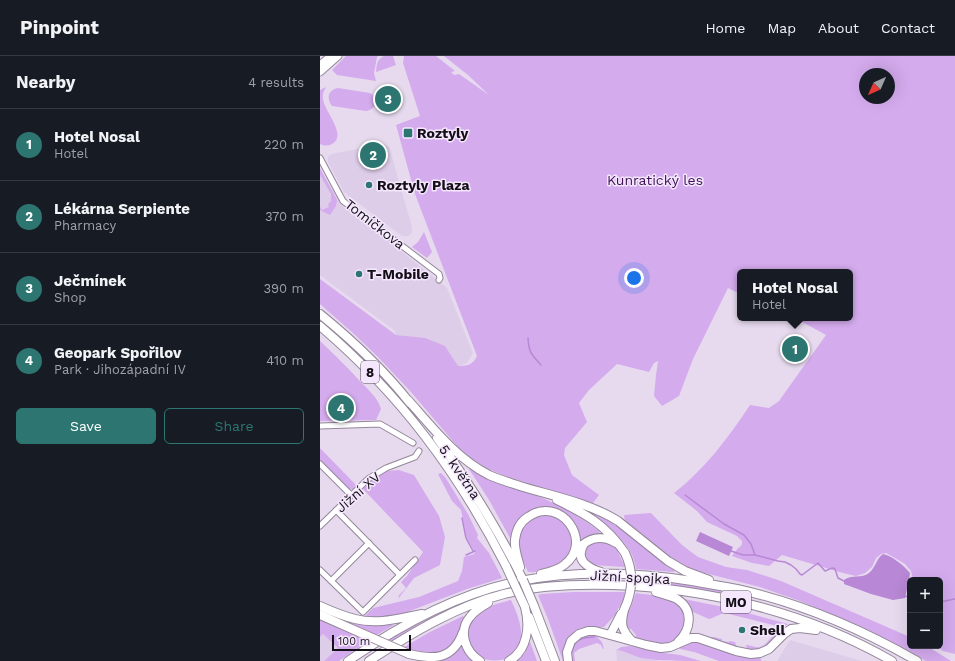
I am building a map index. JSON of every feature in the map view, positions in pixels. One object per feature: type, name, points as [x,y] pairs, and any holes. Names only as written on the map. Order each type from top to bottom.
[{"type":"highway","name":"5. května","points":[[320,314],[367,356],[408,400],[434,433],[465,478],[517,564],[521,580],[534,606],[555,661]]},
{"type":"highway","name":"5. května","points":[[320,326],[348,351],[407,413],[441,457],[464,491],[506,566],[525,607],[546,661]]},
{"type":"highway","points":[[408,400],[449,445],[476,467],[496,478],[592,507],[622,524],[675,566],[701,577],[737,589]]},
{"type":"highway","points":[[540,492],[594,520],[610,534],[624,551],[631,569],[632,582],[630,594],[622,618],[622,626],[627,635],[633,641]]},
{"type":"highway","points":[[517,564],[515,542],[518,530],[525,519],[540,511],[558,513],[573,528],[576,537],[576,546],[572,556]]},
{"type":"highway","points":[[521,580],[565,565],[580,547],[592,539],[605,538],[616,543],[624,551]]},
{"type":"highway","points":[[586,542],[580,553],[583,562],[588,567],[611,574]]},
{"type":"highway","name":"Jižní spojka","points":[[348,661],[392,633],[447,605],[474,594],[521,580],[578,574],[611,574],[662,577],[737,589],[786,603],[829,619],[871,637],[916,661]]},
{"type":"highway","name":"Jižní spojka","points":[[369,661],[397,643],[444,618],[468,607],[504,594],[535,588],[565,585],[603,584],[684,592],[730,600],[783,614],[829,631],[892,661]]},
{"type":"highway","points":[[641,587],[675,598],[686,609],[689,620],[688,627],[683,637],[675,646]]},
{"type":"highway","points":[[409,654],[429,658],[444,656],[457,644],[468,618],[473,613],[504,594]]},
{"type":"highway","points":[[320,606],[345,616],[369,621],[392,620],[433,612]]},
{"type":"highway","points":[[509,661],[518,654],[526,639],[527,623],[525,607]]},
{"type":"highway","points":[[610,635],[624,610]]},
{"type":"highway","points":[[320,615],[424,661]]},
{"type":"highway","points":[[464,628],[467,648],[480,661]]},
{"type":"highway","points":[[568,661],[567,655],[569,645],[574,638],[584,632],[592,631],[658,648],[675,646],[689,639],[695,638],[747,654],[754,654],[769,649],[786,632],[794,628],[829,631]]},
{"type":"main road","points":[[320,65],[331,56]]},
{"type":"main road","points":[[320,72],[338,56]]},
{"type":"street","name":"Tomíčkova","points":[[320,158],[343,201],[439,274],[439,280]]},
{"type":"street","points":[[320,426],[380,424],[413,443]]},
{"type":"street","name":"Jižní XV","points":[[320,526],[368,479],[386,468],[415,457],[419,451]]},
{"type":"street","points":[[320,464],[351,495]]},
{"type":"street","points":[[336,510],[400,575]]},
{"type":"street","points":[[332,581],[369,543]]},
{"type":"street","points":[[320,570],[363,612],[415,560]]},
{"type":"shaded area","name":"Roztyly Plaza","points":[[384,144],[389,147],[412,227],[412,233],[408,236],[402,236],[344,192],[328,162],[328,157],[331,154]]},
{"type":"shaded area","points":[[320,170],[345,209],[391,243],[447,288],[473,353],[467,363],[458,367],[445,346],[396,335],[395,331],[320,275]]},
{"type":"shaded area","points":[[700,532],[733,547],[729,556],[696,541]]},
{"type":"shaded area","points":[[883,554],[891,557],[910,573],[909,577],[907,577],[905,598],[893,600],[844,584],[844,580],[847,578],[863,576],[869,573]]},
{"type":"shaded area","points":[[323,634],[338,648],[324,661],[320,661],[320,637]]},
{"type":"shaded area","points":[[790,640],[862,661],[777,661]]},
{"type":"shaded area","points":[[616,649],[641,658],[660,661],[617,661]]},
{"type":"green space","points":[[346,56],[378,56],[374,73],[376,81],[337,75],[332,70]]},
{"type":"green space","points":[[384,56],[393,56],[396,65],[376,72],[378,61]]},
{"type":"green space","name":"Kunratický les","points":[[404,56],[436,56],[455,71],[451,72],[454,75],[459,74],[489,95],[468,75],[444,56],[955,56],[955,654],[940,649],[943,649],[943,577],[912,577],[911,571],[905,564],[886,553],[881,554],[876,558],[872,567],[865,573],[856,576],[782,555],[769,566],[752,563],[732,556],[742,544],[742,541],[737,536],[707,522],[697,511],[674,493],[706,463],[750,405],[769,408],[779,401],[826,335],[800,321],[853,321],[853,269],[737,269],[737,292],[728,288],[693,359],[679,396],[662,406],[654,396],[658,361],[654,363],[649,372],[617,364],[589,390],[579,403],[587,422],[565,448],[564,455],[572,475],[599,495],[593,503],[505,476],[486,468],[470,458],[457,446],[411,392],[377,356],[320,304],[320,279],[396,335],[425,338],[445,346],[458,366],[469,364],[474,361],[477,356],[415,194],[396,125],[420,116],[403,63]]},
{"type":"green space","points":[[326,87],[323,94],[324,104],[334,123],[337,135],[336,140],[332,144],[326,146],[320,144],[320,90]]},
{"type":"green space","points":[[338,88],[370,93],[375,98],[376,104],[373,108],[366,111],[332,106],[329,100],[330,92]]},
{"type":"green space","points":[[320,168],[337,200],[336,206],[330,215],[320,210],[320,207],[322,210],[329,207],[328,204],[331,201],[331,194],[320,175]]},
{"type":"green space","points":[[424,232],[432,252],[427,258],[412,247],[418,242]]},
{"type":"green space","points":[[320,341],[375,397],[381,409],[376,420],[320,421]]},
{"type":"green space","points":[[320,448],[356,485],[353,489],[348,490],[320,461]]},
{"type":"green space","points":[[469,468],[493,481],[552,502],[577,516],[600,532],[580,540],[576,526],[569,516],[559,510],[547,507],[536,508],[525,514],[517,524],[512,538],[510,538]]},
{"type":"green space","points":[[399,470],[414,475],[439,516],[445,537],[440,565],[414,578],[398,599],[399,595],[406,588],[401,582],[407,576],[423,552],[363,489],[371,480],[387,471]]},
{"type":"green space","points":[[441,473],[468,514],[478,535],[477,538],[489,553],[502,578],[467,589],[402,614],[386,617],[364,617],[373,608],[419,597],[458,581],[462,571],[464,557],[474,554],[475,552],[467,539],[461,510],[452,501],[438,474]]},
{"type":"green space","points":[[587,511],[600,516],[622,530],[674,570],[674,572],[636,569],[630,551],[621,539],[586,512]]},
{"type":"green space","points":[[651,513],[682,545],[698,557],[726,567],[747,570],[781,581],[907,636],[907,649],[932,649],[951,661],[926,661],[862,627],[800,601],[760,587],[693,570],[674,561],[625,522],[624,515]]},
{"type":"green space","points":[[538,515],[552,515],[563,522],[569,530],[572,539],[571,547],[568,555],[554,566],[545,570],[528,572],[520,553],[518,540],[519,533],[527,522]]},
{"type":"green space","points":[[603,541],[619,550],[618,552],[625,567],[593,565],[586,561],[584,552],[588,546],[593,543]]},
{"type":"green space","points":[[638,579],[689,585],[735,594],[735,597],[690,588],[637,582]]},
{"type":"green space","points":[[573,592],[625,592],[623,601],[616,612],[617,613],[604,627],[579,628],[571,635],[565,645],[565,661],[563,661],[538,595]]},
{"type":"green space","points":[[636,593],[668,598],[681,608],[685,615],[686,622],[685,627],[675,640],[667,644],[654,644],[635,638],[636,635],[631,629],[626,629],[625,620]]},
{"type":"green space","points":[[483,596],[411,630],[392,641],[389,640],[441,611]]},
{"type":"green space","points":[[684,599],[733,609],[788,624],[781,627],[725,613],[709,619],[693,612]]},
{"type":"green space","points":[[511,600],[520,624],[521,640],[518,647],[513,654],[505,659],[487,660],[482,658],[473,650],[468,638],[468,629],[471,622],[475,616],[488,607]]},
{"type":"green space","points":[[463,616],[464,617],[457,638],[446,650],[440,653],[426,654],[404,647],[430,632]]},
{"type":"green space","points":[[320,619],[368,641],[339,661],[324,661],[338,648],[323,634],[320,637]]},
{"type":"green space","points":[[344,621],[369,625],[394,625],[377,635]]},
{"type":"green space","points":[[779,631],[783,632],[770,646],[763,650],[756,651],[740,650],[710,639],[710,637],[714,637],[722,639],[722,641],[735,642],[737,648],[747,650],[746,645],[756,647],[762,646]]},
{"type":"green space","points":[[593,635],[602,642],[604,649],[597,643],[579,649],[574,653],[575,661],[572,661],[574,646],[578,640]]},
{"type":"green space","points":[[694,640],[757,657],[762,661],[719,661],[679,648]]},
{"type":"green space","points":[[530,642],[537,661],[517,661],[525,653],[528,643]]},
{"type":"green space","points":[[630,646],[680,655],[701,661],[648,659],[617,650],[621,647]]},
{"type":"green space","points":[[461,647],[472,661],[440,661],[452,656]]},
{"type":"waterway","points":[[528,338],[531,353],[541,365]]},
{"type":"waterway","points":[[685,495],[724,524],[744,535],[751,544],[755,555]]},
{"type":"waterway","points":[[462,518],[466,538],[473,551]]},
{"type":"waterway","points":[[466,555],[475,551]]},
{"type":"waterway","points":[[731,551],[743,555],[755,555],[785,562],[791,565],[802,575],[818,563],[825,571],[832,568],[835,569],[838,578],[846,582]]},
{"type":"waterway","points":[[943,601],[955,599]]},
{"type":"waterway","points":[[571,657],[573,647],[577,641],[584,638],[594,637]]},
{"type":"place","name":"Ječmínek","points":[[388,99]]},
{"type":"place","name":"Roztyly","points":[[408,133]]},
{"type":"place","name":"Lékárna Serpiente","points":[[373,155]]},
{"type":"place","name":"Roztyly Plaza","points":[[369,185]]},
{"type":"place","name":"T-Mobile","points":[[359,274]]},
{"type":"place","name":"Hotel Nosal","points":[[795,349]]},
{"type":"place","name":"Geopark Spořilov","points":[[341,408]]},
{"type":"place","name":"Shell","points":[[742,630]]}]
